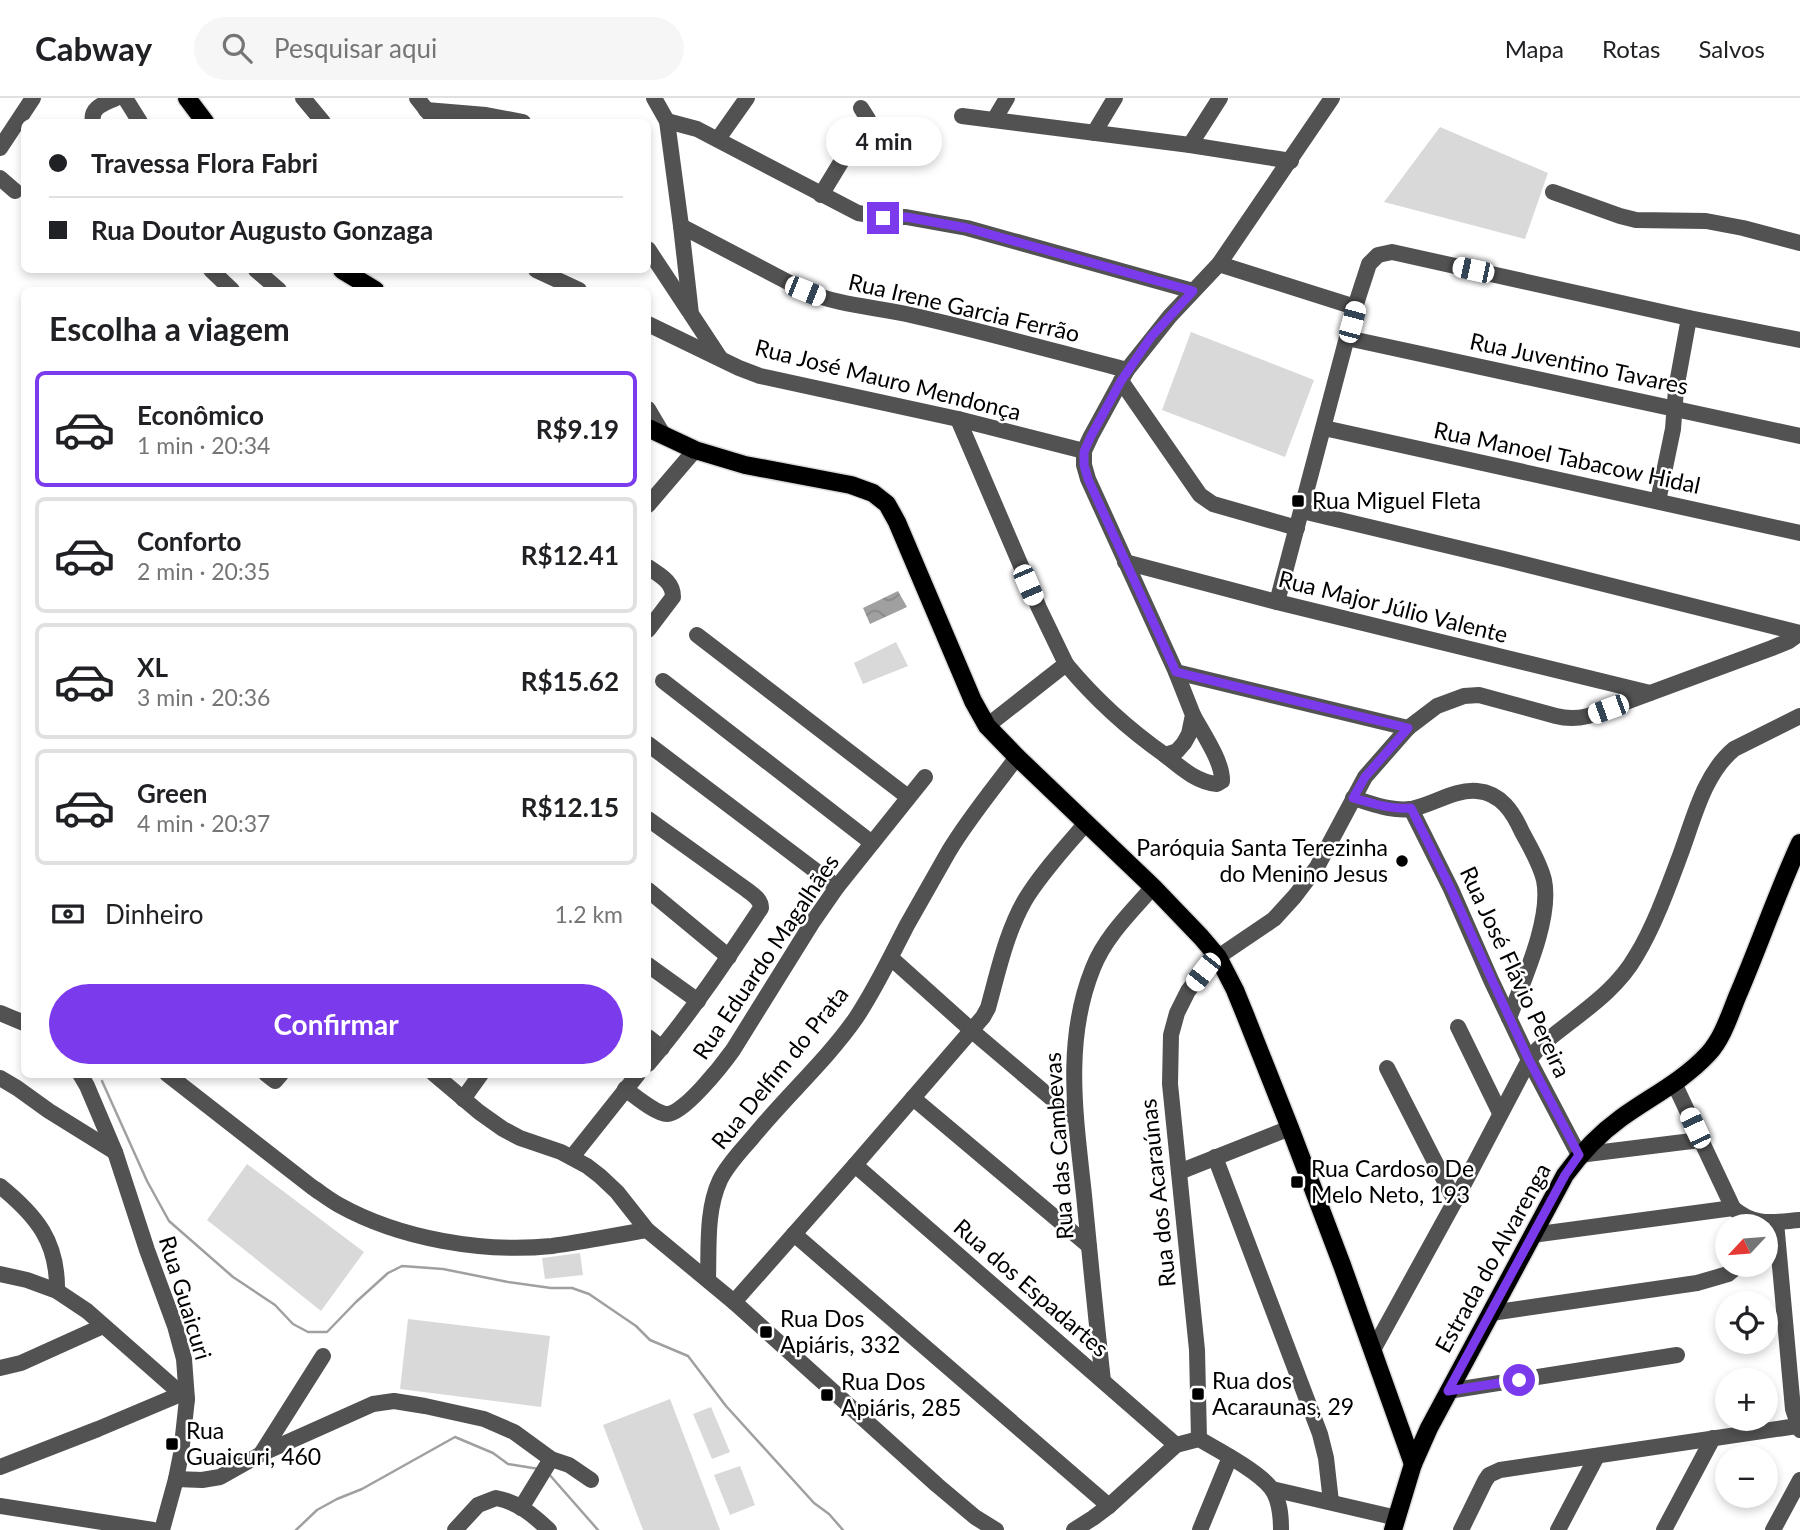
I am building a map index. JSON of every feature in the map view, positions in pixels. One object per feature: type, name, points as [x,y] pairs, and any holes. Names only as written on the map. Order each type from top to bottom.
[{"type":"main road","points":[[187,98],[203,119]]},
{"type":"main road","points":[[347,273],[369,287]]},
{"type":"main road","points":[[656,432],[695,450],[745,465],[851,485],[873,493],[887,504],[973,701],[987,726],[1153,887],[1218,957],[1242,1007],[1290,1128],[1413,1464]]},
{"type":"main road","name":"Estrada do Alvarenga","points":[[1395,1524],[1413,1464],[1448,1391],[1565,1175],[1579,1155],[1620,1118],[1674,1083],[1710,1053],[1720,1038],[1800,843]]},
{"type":"main road","name":"Estrada do Alvarenga","points":[[1772,908],[1800,863]]},
{"type":"street","points":[[0,148],[33,98]]},
{"type":"street","points":[[93,119],[97,107],[116,98]]},
{"type":"street","points":[[125,98],[138,119]]},
{"type":"street","points":[[303,98],[320,119]]},
{"type":"street","points":[[654,98],[667,121],[691,314]]},
{"type":"street","points":[[718,139],[747,98]]},
{"type":"street","points":[[993,120],[1007,98]]},
{"type":"street","points":[[1094,132],[1115,98]]},
{"type":"street","points":[[1190,145],[1220,98]]},
{"type":"street","points":[[958,419],[1039,608],[1066,664],[1080,681],[1137,735],[1188,773],[1206,782],[1217,784],[1222,781],[1222,773],[1193,715],[1088,479],[1084,452],[1124,376],[1151,337],[1219,264],[1332,98]]},
{"type":"street","points":[[821,195],[852,144],[869,127],[868,119],[861,108]]},
{"type":"street","points":[[426,110],[507,119]]},
{"type":"street","points":[[961,116],[1190,145],[1291,161]]},
{"type":"street","points":[[667,121],[688,125],[718,139],[858,213],[906,217],[967,228],[1193,291]]},
{"type":"street","points":[[0,178],[15,191]]},
{"type":"street","points":[[1553,192],[1636,220],[1706,221],[1800,243]]},
{"type":"street","name":"Rua Irene Garcia Ferrão","points":[[681,226],[822,298],[965,328],[1124,376]]},
{"type":"street","points":[[1278,602],[1356,307],[1369,264],[1378,255],[1392,253],[1800,340]]},
{"type":"street","points":[[651,254],[720,358]]},
{"type":"street","points":[[1219,264],[1356,307]]},
{"type":"street","points":[[214,273],[229,287]]},
{"type":"street","points":[[259,273],[276,287]]},
{"type":"street","points":[[545,273],[558,287]]},
{"type":"street","points":[[546,273],[573,287]]},
{"type":"street","points":[[1658,501],[1673,429],[1676,389],[1689,318]]},
{"type":"street","name":"Rua José Mauro Mendonça","points":[[651,325],[739,368],[778,380],[958,419],[1084,452]]},
{"type":"street","name":"Rua Juventino Tavares","points":[[1348,338],[1800,436]]},
{"type":"street","points":[[1124,376],[1200,495],[1213,504],[1297,528]]},
{"type":"street","name":"Rua Manoel Tabacow Hidal","points":[[1324,428],[1800,533]]},
{"type":"street","points":[[651,495],[695,450]]},
{"type":"street","points":[[1302,511],[1800,633]]},
{"type":"street","name":"Rua Major Júlio Valente","points":[[1125,562],[1650,694]]},
{"type":"street","points":[[651,569],[670,584],[674,593],[651,626]]},
{"type":"street","name":"Rua dos Acaraúnas","points":[[1199,1439],[1197,1350],[1170,1084],[1171,1035],[1177,1013],[1188,991],[1218,957],[1274,919],[1295,896],[1317,867],[1365,777],[1408,728],[1437,706],[1464,696],[1479,695],[1568,719],[1588,716],[1772,648],[1800,633]]},
{"type":"street","points":[[696,635],[908,797]]},
{"type":"street","points":[[987,726],[1066,664]]},
{"type":"street","points":[[1176,672],[1408,728]]},
{"type":"street","points":[[663,681],[872,843]]},
{"type":"street","points":[[1164,755],[1177,751],[1184,743],[1193,715]]},
{"type":"street","points":[[1373,1350],[1529,1060],[1544,1043],[1610,989],[1625,974],[1638,954],[1700,802],[1717,768],[1726,757],[1749,741],[1800,716]]},
{"type":"street","points":[[651,746],[837,887]]},
{"type":"street","name":"Rua Delfim do Prata","points":[[708,1280],[709,1230],[719,1182],[760,1128],[855,1019],[950,850],[973,814],[1017,757]]},
{"type":"street","name":"Rua Eduardo Magalhães","points":[[625,1089],[660,1113],[669,1114],[705,1086],[733,1051],[837,887],[925,777]]},
{"type":"street","points":[[1353,798],[1401,809],[1474,791],[1496,796],[1516,819],[1541,870],[1545,897],[1534,952],[1509,1018]]},
{"type":"street","name":"Rua José Flávio Pereira","points":[[1411,808],[1529,1060],[1579,1155]]},
{"type":"street","points":[[651,821],[747,890],[759,900],[761,908],[698,1001],[651,1061]]},
{"type":"street","points":[[734,1302],[983,1017],[1014,923],[1026,900],[1051,864],[1086,823]]},
{"type":"street","name":"Rua das Cambevas","points":[[1103,1381],[1076,1119],[1074,1049],[1077,1019],[1093,966],[1111,936],[1153,887]]},
{"type":"street","points":[[651,892],[729,957]]},
{"type":"street","points":[[891,958],[1076,1119]]},
{"type":"street","points":[[651,967],[698,1001]]},
{"type":"street","points":[[0,1013],[21,1022]]},
{"type":"street","points":[[1458,1027],[1500,1113]]},
{"type":"street","points":[[651,1039],[662,1048]]},
{"type":"street","points":[[1387,1068],[1455,1201]]},
{"type":"street","name":"Rua Guaicuri","points":[[86,1078],[115,1152],[181,1344],[187,1378],[176,1479],[162,1530]]},
{"type":"street","points":[[172,1078],[312,1187],[338,1204],[385,1225],[440,1240],[480,1247],[512,1248],[552,1246],[647,1230]]},
{"type":"street","points":[[439,1078],[495,1123],[520,1138],[561,1152],[587,1166],[609,1184],[647,1230],[734,1302],[937,1485],[975,1517],[996,1530]]},
{"type":"street","points":[[463,1099],[478,1078]]},
{"type":"street","points":[[572,1157],[635,1078]]},
{"type":"street","points":[[0,1079],[115,1152]]},
{"type":"street","points":[[1674,1083],[1733,1208],[1741,1214]]},
{"type":"street","points":[[913,1098],[1089,1246]]},
{"type":"street","points":[[1179,1172],[1290,1128]]},
{"type":"street","points":[[1579,1155],[1700,1140]]},
{"type":"street","points":[[1215,1157],[1320,1434],[1331,1502]]},
{"type":"street","name":"Rua dos Espadartes","points":[[855,1166],[1176,1445]]},
{"type":"street","points":[[0,1186],[25,1208],[47,1236],[54,1255],[57,1291]]},
{"type":"street","points":[[1532,1235],[1733,1208]]},
{"type":"street","points":[[1778,1223],[1800,1220]]},
{"type":"street","points":[[794,1234],[1110,1506]]},
{"type":"street","points":[[0,1274],[57,1291],[87,1311],[184,1396],[0,1468]]},
{"type":"street","points":[[1491,1313],[1717,1278]]},
{"type":"street","points":[[1461,1530],[1485,1481],[1500,1470],[1799,1428],[1793,1409],[1775,1278]]},
{"type":"street","points":[[0,1368],[21,1363],[103,1326]]},
{"type":"street","points":[[1448,1391],[1677,1355]]},
{"type":"street","points":[[261,1454],[323,1356]]},
{"type":"street","points":[[176,1479],[202,1480],[220,1477],[261,1454],[373,1404],[398,1401],[484,1419],[514,1432],[551,1459],[569,1465],[591,1480]]},
{"type":"street","points":[[1664,1530],[1713,1438]]},
{"type":"street","points":[[1074,1530],[1110,1506],[1176,1445],[1199,1439],[1230,1457],[1272,1489],[1280,1510],[1281,1530]]},
{"type":"street","points":[[1558,1530],[1597,1455]]},
{"type":"street","points":[[1200,1530],[1230,1457]]},
{"type":"street","points":[[521,1507],[551,1459]]},
{"type":"street","points":[[1773,1530],[1800,1480]]},
{"type":"street","points":[[1272,1489],[1331,1502],[1395,1524]]},
{"type":"street","points":[[455,1530],[478,1505],[496,1498],[521,1507],[549,1530]]},
{"type":"street","points":[[0,1506],[153,1530]]},
{"type":"shaded area","points":[[1440,127],[1548,173],[1525,239],[1384,202]]},
{"type":"shaded area","points":[[1191,332],[1314,380],[1285,457],[1162,410]]},
{"type":"shaded area","points":[[896,642],[908,666],[863,684],[854,663]]},
{"type":"shaded area","points":[[247,1164],[364,1252],[321,1311],[207,1220]]},
{"type":"shaded area","points":[[580,1253],[583,1275],[545,1279],[542,1258]]},
{"type":"shaded area","points":[[408,1319],[550,1336],[541,1407],[400,1389]]},
{"type":"shaded area","points":[[670,1399],[720,1530],[643,1530],[603,1425]]},
{"type":"shaded area","points":[[711,1407],[730,1452],[712,1459],[693,1414]]},
{"type":"shaded area","points":[[740,1466],[755,1505],[730,1515],[714,1475]]},
{"type":"water","points":[[898,591],[907,607],[870,624],[863,608]]},
{"type":"waterway","points":[[102,1081],[147,1181],[169,1221],[233,1277],[275,1305],[293,1324],[308,1332],[327,1332],[388,1273],[402,1266],[443,1269],[551,1288],[572,1288],[589,1294],[636,1326],[650,1340],[688,1356],[726,1406],[814,1503],[829,1514],[843,1530]]},
{"type":"waterway","points":[[296,1530],[317,1510],[362,1489],[455,1437],[493,1453],[508,1464],[539,1469]]},
{"type":"waterway","points":[[548,1473],[598,1530]]},
{"type":"place","name":"Rua Miguel Fleta","points":[[1298,501]]},
{"type":"place","name":"Paróquia Santa Terezinha do Menino Jesus","points":[[1402,861]]},
{"type":"place","name":"Rua Cardoso De Melo Neto, 193","points":[[1297,1182]]},
{"type":"place","name":"Rua Dos Apiáris, 332","points":[[766,1332]]},
{"type":"place","name":"Rua dos Acaraunas, 29","points":[[1198,1394]]},
{"type":"place","name":"Rua Dos Apiáris, 285","points":[[827,1395]]},
{"type":"place","name":"Rua Guaicuri, 460","points":[[172,1444]]},
{"type":"route","points":[[883,218],[906,217],[967,228],[1193,291],[1151,337],[1127,370],[1084,452],[1088,479],[1176,672],[1408,728],[1365,777],[1353,798],[1387,807],[1411,808],[1529,1060],[1579,1155],[1565,1175],[1448,1391],[1519,1380]]}]
